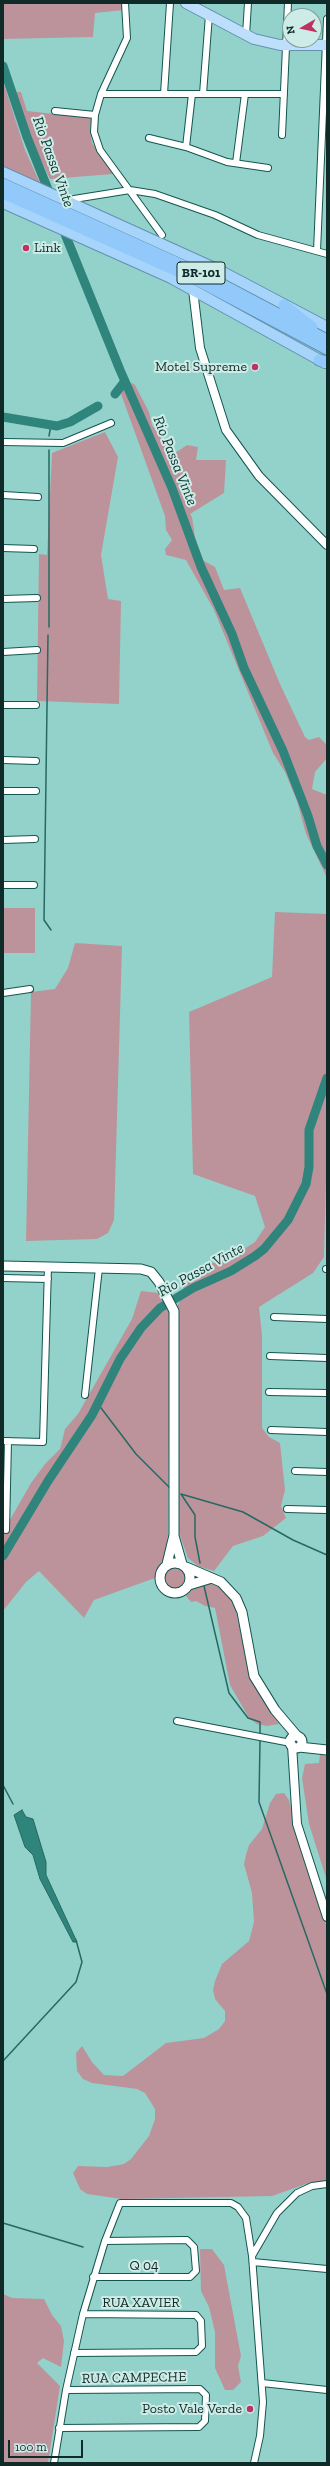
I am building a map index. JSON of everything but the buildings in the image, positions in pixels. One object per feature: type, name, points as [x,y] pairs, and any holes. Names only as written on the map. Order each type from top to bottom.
[{"type":"highway","points":[[3,172],[39,190],[72,201],[219,270],[327,327]]},
{"type":"highway","name":"BR-101","points":[[3,184],[46,214],[71,215],[206,276],[327,339]]},
{"type":"highway","name":"BR-101","points":[[3,193],[46,214],[193,278],[327,349]]},
{"type":"highway","points":[[3,203],[46,214],[80,238],[193,290],[324,362]]},
{"type":"highway","points":[[284,305],[327,339]]},
{"type":"main road","points":[[186,3],[246,35],[264,42],[282,44]]},
{"type":"main road","points":[[3,1266],[146,1270],[154,1276],[164,1291],[174,1311],[174,1535],[167,1564],[160,1572],[160,1583],[167,1591],[177,1594],[189,1585],[212,1578]]},
{"type":"main road","points":[[174,1535],[184,1565],[190,1575],[189,1585]]},
{"type":"main road","points":[[167,1564],[172,1562],[184,1565],[227,1587],[236,1598],[244,1622],[252,1671],[264,1694],[287,1726],[295,1743],[314,1749],[327,1750]]},
{"type":"street","points":[[125,3],[127,38],[101,94],[95,115],[94,132],[100,150],[162,235]]},
{"type":"street","points":[[164,94],[170,3]]},
{"type":"street","points":[[246,35],[248,3]]},
{"type":"street","points":[[203,94],[209,15]]},
{"type":"street","points":[[317,251],[327,19]]},
{"type":"street","points":[[282,135],[286,48]]},
{"type":"street","points":[[101,94],[284,94]]},
{"type":"street","points":[[186,147],[192,94]]},
{"type":"street","points":[[236,163],[245,94]]},
{"type":"street","points":[[55,111],[95,115]]},
{"type":"street","points":[[149,138],[186,147],[236,163],[268,168]]},
{"type":"street","points":[[72,201],[130,190],[176,200],[215,215],[258,236],[327,254]]},
{"type":"street","points":[[193,290],[200,348],[226,430],[262,479],[327,545]]},
{"type":"street","points":[[3,442],[63,443],[111,423]]},
{"type":"street","points":[[3,495],[38,497]]},
{"type":"street","points":[[3,548],[34,549]]},
{"type":"street","points":[[3,599],[38,598]]},
{"type":"street","points":[[3,652],[37,650]]},
{"type":"street","points":[[3,705],[36,705]]},
{"type":"street","points":[[3,760],[36,761]]},
{"type":"street","points":[[3,791],[36,791]]},
{"type":"street","points":[[3,840],[35,839]]},
{"type":"street","points":[[3,885],[34,885]]},
{"type":"street","points":[[3,993],[30,989]]},
{"type":"street","points":[[6,1530],[5,1441],[43,1442],[48,1267]]},
{"type":"street","points":[[85,1395],[99,1268]]},
{"type":"street","points":[[3,1278],[48,1279]]},
{"type":"street","points":[[274,1317],[327,1319]]},
{"type":"street","points":[[270,1356],[327,1358]]},
{"type":"street","points":[[269,1392],[327,1393]]},
{"type":"street","points":[[271,1430],[327,1432]]},
{"type":"street","points":[[295,1471],[327,1472]]},
{"type":"street","points":[[287,1509],[327,1510]]},
{"type":"street","points":[[177,1721],[295,1743],[293,1794],[297,1824],[327,1918]]},
{"type":"street","points":[[253,2259],[273,2219],[297,2193],[312,2186],[327,2184]]},
{"type":"street","points":[[54,2463],[66,2390],[83,2314],[105,2241],[120,2203],[231,2203],[238,2207],[246,2218],[253,2259],[262,2384],[262,2419],[254,2463]]},
{"type":"street","name":"Q 04","points":[[93,2277],[190,2277],[194,2275],[196,2271],[194,2247],[189,2241],[105,2241]]},
{"type":"street","points":[[253,2259],[327,2269]]},
{"type":"street","name":"RUA XAVIER","points":[[74,2353],[198,2351],[202,2346],[201,2321],[198,2316],[83,2314]]},
{"type":"street","points":[[262,2384],[327,2390]]},
{"type":"street","name":"RUA CAMPECHE","points":[[59,2428],[201,2426],[205,2421],[206,2395],[202,2390],[66,2390]]},
{"type":"shaded area","points":[[3,3],[124,3],[124,10],[95,13],[93,37],[3,39]]},
{"type":"shaded area","points":[[3,81],[25,150],[40,183],[3,168]]},
{"type":"shaded area","points":[[15,92],[21,92],[27,111],[91,118],[90,130],[92,143],[113,174],[50,179],[33,144]]},
{"type":"shaded area","points":[[132,383],[135,385],[149,412],[152,425],[162,439],[169,457],[187,445],[198,447],[196,460],[226,460],[224,493],[190,514],[192,517],[197,551],[204,561],[215,567],[224,590],[240,588],[280,684],[305,737],[309,740],[319,737],[327,745],[327,758],[315,772],[312,789],[327,795],[327,878],[306,834],[297,801],[285,772],[273,753],[214,610],[186,560],[166,555],[165,549],[172,540],[166,530],[165,516],[121,394],[122,389]]},
{"type":"shaded area","points":[[105,432],[118,457],[101,555],[108,599],[121,601],[119,704],[37,701],[39,554],[47,555],[52,453]]},
{"type":"shaded area","points":[[3,908],[35,908],[35,953],[3,953]]},
{"type":"shaded area","points":[[275,912],[327,914],[327,1144],[324,1257],[313,1273],[259,1307],[262,1335],[262,1428],[269,1437],[280,1443],[285,1490],[281,1506],[286,1518],[263,1536],[233,1546],[214,1571],[198,1566],[188,1558],[179,1533],[178,1304],[186,1293],[180,1281],[185,1274],[238,1253],[255,1242],[265,1227],[255,1196],[193,1174],[189,1012],[272,977]]},
{"type":"shaded area","points":[[75,943],[122,946],[114,1220],[108,1233],[97,1239],[26,1241],[31,992],[55,989],[68,968]]},
{"type":"shaded area","points":[[141,1291],[159,1293],[170,1315],[168,1534],[164,1563],[158,1568],[155,1578],[94,1600],[84,1618],[39,1571],[26,1582],[3,1611],[3,1532],[31,1483],[45,1464],[60,1449],[65,1429],[78,1414],[132,1319]]},
{"type":"shaded area","points":[[175,1565],[184,1569],[188,1578],[184,1587],[175,1591],[166,1587],[162,1578],[166,1569]]},
{"type":"shaded area","points":[[208,1583],[217,1585],[234,1601],[250,1678],[279,1724],[267,1726],[257,1724],[249,1718],[230,1685],[215,1608],[205,1606],[196,1601],[191,1602],[186,1596],[193,1587]]},
{"type":"shaded area","points":[[320,1754],[327,1754],[327,1881],[309,1824],[302,1778],[305,1764],[319,1763]]},
{"type":"shaded area","points":[[284,1793],[289,1800],[300,1847],[327,1927],[327,2182],[306,2184],[272,2196],[122,2199],[87,2194],[80,2189],[73,2173],[78,2166],[107,2167],[124,2164],[131,2159],[149,2136],[155,2119],[155,2109],[145,2093],[137,2089],[92,2083],[83,2079],[77,2071],[76,2053],[82,2046],[92,2062],[104,2075],[123,2076],[166,2043],[204,2038],[219,2029],[225,2021],[225,2011],[215,1999],[213,1990],[215,1981],[222,1964],[249,1941],[254,1922],[252,1893],[244,1864],[246,1855],[249,1845],[262,1829],[270,1803],[276,1794]]},
{"type":"shaded area","points":[[22,1810],[26,1817],[33,1819],[46,1862],[46,1875],[77,1942],[73,1942],[40,1879],[33,1855],[25,1847],[14,1815]]},
{"type":"shaded area","points":[[200,2249],[212,2249],[224,2265],[241,2356],[238,2366],[241,2382],[233,2390],[225,2390],[215,2368],[215,2332],[209,2307],[201,2291]]},
{"type":"shaded area","points":[[3,2294],[12,2298],[44,2299],[52,2315],[61,2326],[64,2341],[61,2367],[43,2358],[37,2363],[60,2386],[48,2463],[3,2463]]},
{"type":"waterway","name":"Rio Passa Vinte","points":[[3,66],[27,137],[51,197]]},
{"type":"waterway","name":"Rio Passa Vinte","points":[[61,224],[120,370],[172,488],[201,567],[232,634],[244,668],[283,751],[308,816],[317,846],[327,865]]},
{"type":"waterway","points":[[115,394],[125,381]]},
{"type":"waterway","points":[[3,417],[57,426],[70,422],[98,406]]},
{"type":"waterway","points":[[49,436],[51,425]]},
{"type":"waterway","points":[[49,450],[49,627]]},
{"type":"waterway","points":[[48,635],[44,920],[51,930]]},
{"type":"waterway","name":"Rio Passa Vinte","points":[[3,1556],[48,1481],[92,1415],[120,1359],[141,1328],[160,1308],[193,1288],[231,1271],[255,1256],[264,1249],[288,1220],[306,1184],[309,1167],[309,1130],[327,1078]]},
{"type":"waterway","points":[[98,1404],[136,1454],[171,1489]]},
{"type":"waterway","points":[[181,1494],[243,1512],[293,1540],[327,1555]]},
{"type":"waterway","points":[[181,1494],[195,1515],[195,1537],[200,1563]]},
{"type":"waterway","points":[[204,1586],[229,1693],[248,1718],[260,1722],[260,1733]]},
{"type":"waterway","points":[[260,1740],[259,1802],[327,1994]]},
{"type":"waterway","points":[[3,1785],[13,1804]]},
{"type":"waterway","points":[[3,2061],[76,1982],[82,1962],[76,1940]]},
{"type":"waterway","points":[[3,2223],[83,2247]]},
{"type":"place","name":"Link","points":[[26,248]]},
{"type":"place","name":"Motel Supreme","points":[[255,367]]},
{"type":"place","name":"Posto Vale Verde","points":[[250,2409]]}]
